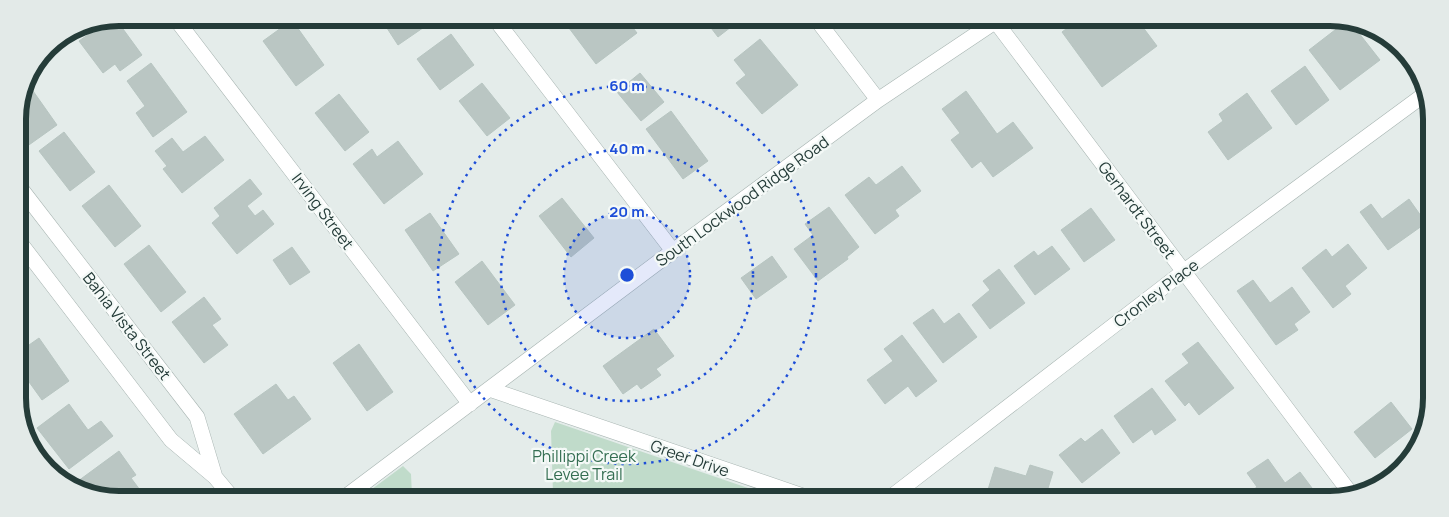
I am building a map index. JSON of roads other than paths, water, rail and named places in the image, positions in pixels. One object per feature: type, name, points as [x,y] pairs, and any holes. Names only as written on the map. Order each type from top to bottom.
[{"type":"street","name":"Irving Street","points":[[181,26],[470,404]]},
{"type":"street","points":[[500,26],[673,251]]},
{"type":"street","points":[[822,26],[878,100]]},
{"type":"street","name":"South Lockwood Ridge Road","points":[[353,491],[878,100],[989,26]]},
{"type":"street","name":"Gerhardt Street","points":[[1000,26],[1347,489]]},
{"type":"street","name":"Cronley Place","points":[[900,491],[1184,272],[1420,98]]},
{"type":"street","name":"Bahia Vista Street","points":[[26,195],[197,417],[215,477]]},
{"type":"street","name":"Bahia Vista Street","points":[[26,250],[171,440],[215,477],[227,491]]},
{"type":"street","name":"Greer Drive","points":[[488,390],[788,491]]},
{"type":"park label","name":"Phillippi Creek Levee Trail","points":[[584,465]]}]
